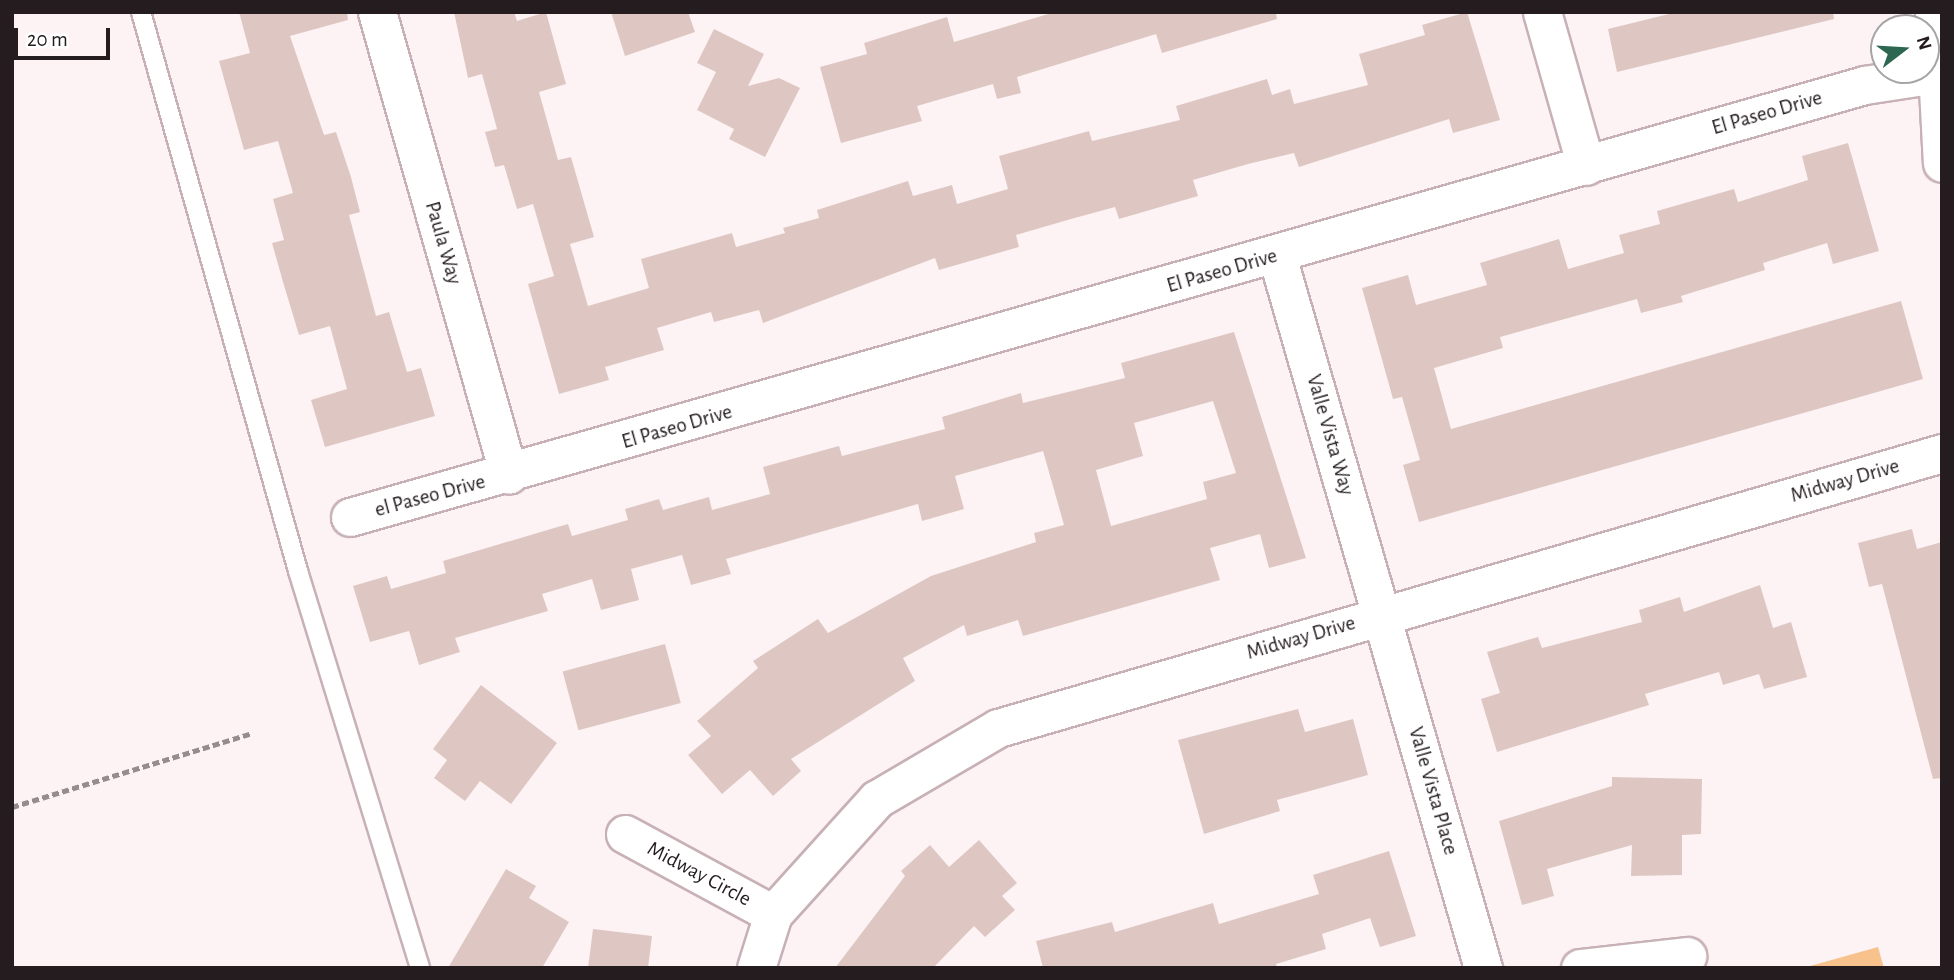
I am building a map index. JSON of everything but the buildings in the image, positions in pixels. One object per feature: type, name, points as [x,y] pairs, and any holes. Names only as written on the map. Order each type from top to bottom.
[{"type":"street","name":"Paula Way","points":[[377,12],[509,475]]},
{"type":"street","points":[[1542,12],[1586,166]]},
{"type":"street","name":"El Paseo Drive","points":[[509,475],[1872,84]]},
{"type":"street","points":[[1938,84],[1942,163]]},
{"type":"street","name":"Valle Vista Way","points":[[1277,256],[1382,614]]},
{"type":"street","name":"Midway Drive","points":[[756,968],[773,914],[877,799],[998,728],[1942,453]]},
{"type":"street","name":"el Paseo Drive","points":[[350,517],[509,475]]},
{"type":"street","name":"Valle Vista Place","points":[[1382,614],[1483,968]]},
{"type":"street","name":"Midway Circle","points":[[625,834],[773,914]]},
{"type":"street","points":[[1580,968],[1687,956]]},
{"type":"lane","points":[[141,12],[298,571],[421,968]]},
{"type":"path","points":[[12,807],[252,733]]},
{"type":"shaded area","points":[[1878,947],[1884,968],[1803,968]]}]
